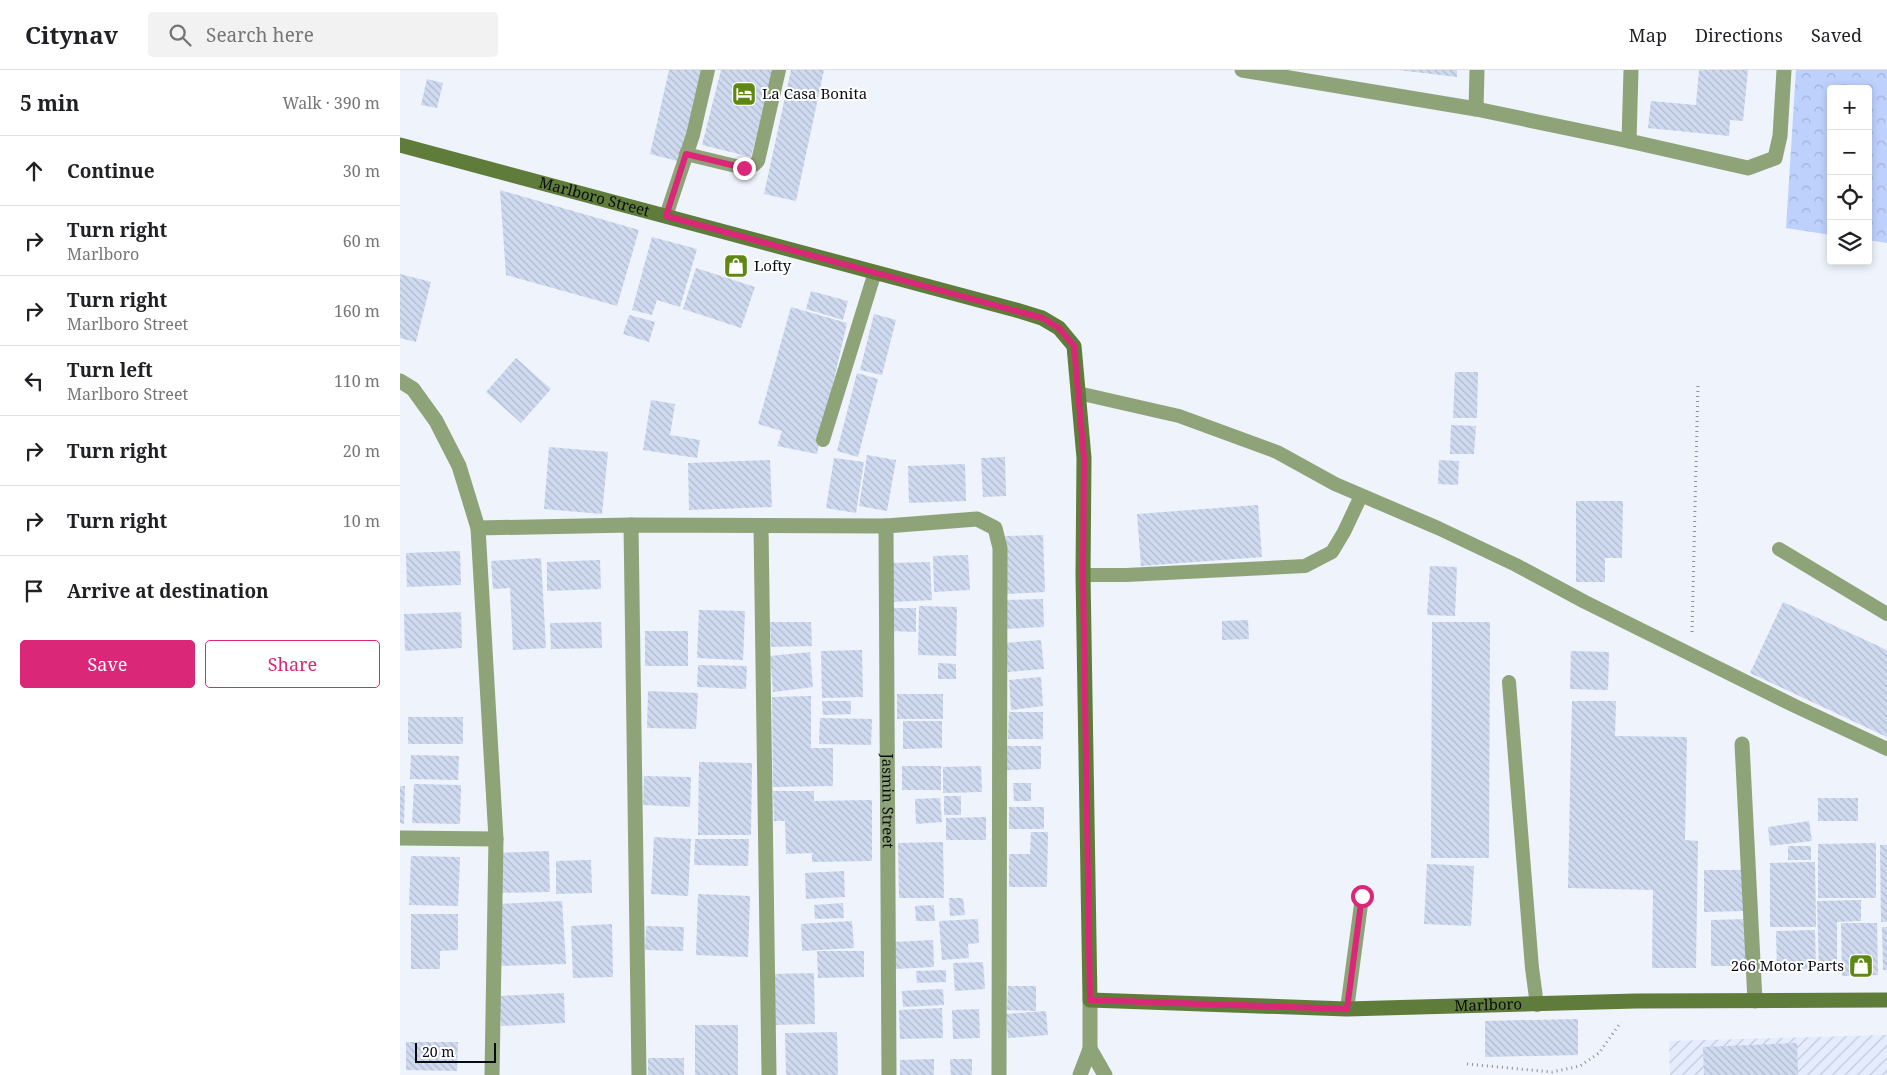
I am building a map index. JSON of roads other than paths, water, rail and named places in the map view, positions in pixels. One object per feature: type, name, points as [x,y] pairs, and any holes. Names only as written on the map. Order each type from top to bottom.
[{"type":"street","points":[[1242,70],[1327,86],[1476,109],[1748,168],[1775,158],[1780,136],[1784,70]]},
{"type":"street","points":[[1327,70],[1327,86]]},
{"type":"street","points":[[1476,109],[1477,70]]},
{"type":"street","points":[[1629,141],[1631,70]]},
{"type":"street","name":"Marlboro Street","points":[[400,145],[1016,310],[1042,318],[1059,328],[1074,346],[1084,458],[1083,575],[1090,1000]]},
{"type":"street","points":[[400,381],[413,389],[440,429],[459,466],[478,528],[496,839],[492,1075]]},
{"type":"street","points":[[478,528],[631,525],[886,526],[977,518],[995,528],[1000,548],[999,1075]]},
{"type":"street","points":[[631,525],[639,1075]]},
{"type":"street","points":[[761,526],[769,1075]]},
{"type":"street","name":"Jasmin Street","points":[[886,526],[889,1075]]},
{"type":"street","points":[[1742,744],[1755,1001]]},
{"type":"street","points":[[400,838],[496,839]]},
{"type":"street","points":[[1080,1075],[1090,1049],[1090,1000]]},
{"type":"street","name":"Marlboro","points":[[1090,1000],[1347,1009],[1636,1001],[1887,1000]]},
{"type":"street","points":[[1090,1049],[1106,1075]]},
{"type":"lane","points":[[666,216],[686,154],[708,70]]},
{"type":"lane","points":[[686,154],[744,168],[754,165],[758,161],[779,70]]},
{"type":"lane","points":[[824,440],[875,272]]},
{"type":"lane","points":[[1078,393],[1179,416],[1277,452],[1335,484],[1438,528],[1516,565],[1691,655],[1887,749]]},
{"type":"lane","points":[[1083,575],[1126,575],[1304,566],[1332,552],[1362,496]]},
{"type":"lane","points":[[1779,549],[1887,614]]},
{"type":"lane","points":[[1509,682],[1532,968],[1537,1005]]},
{"type":"lane","points":[[1347,1009],[1362,896]]},
{"type":"place","name":"La Casa Bonita","points":[[744,94]]},
{"type":"place","name":"Lofty","points":[[736,266]]},
{"type":"place","name":"266 Motor Parts","points":[[1861,966]]}]
